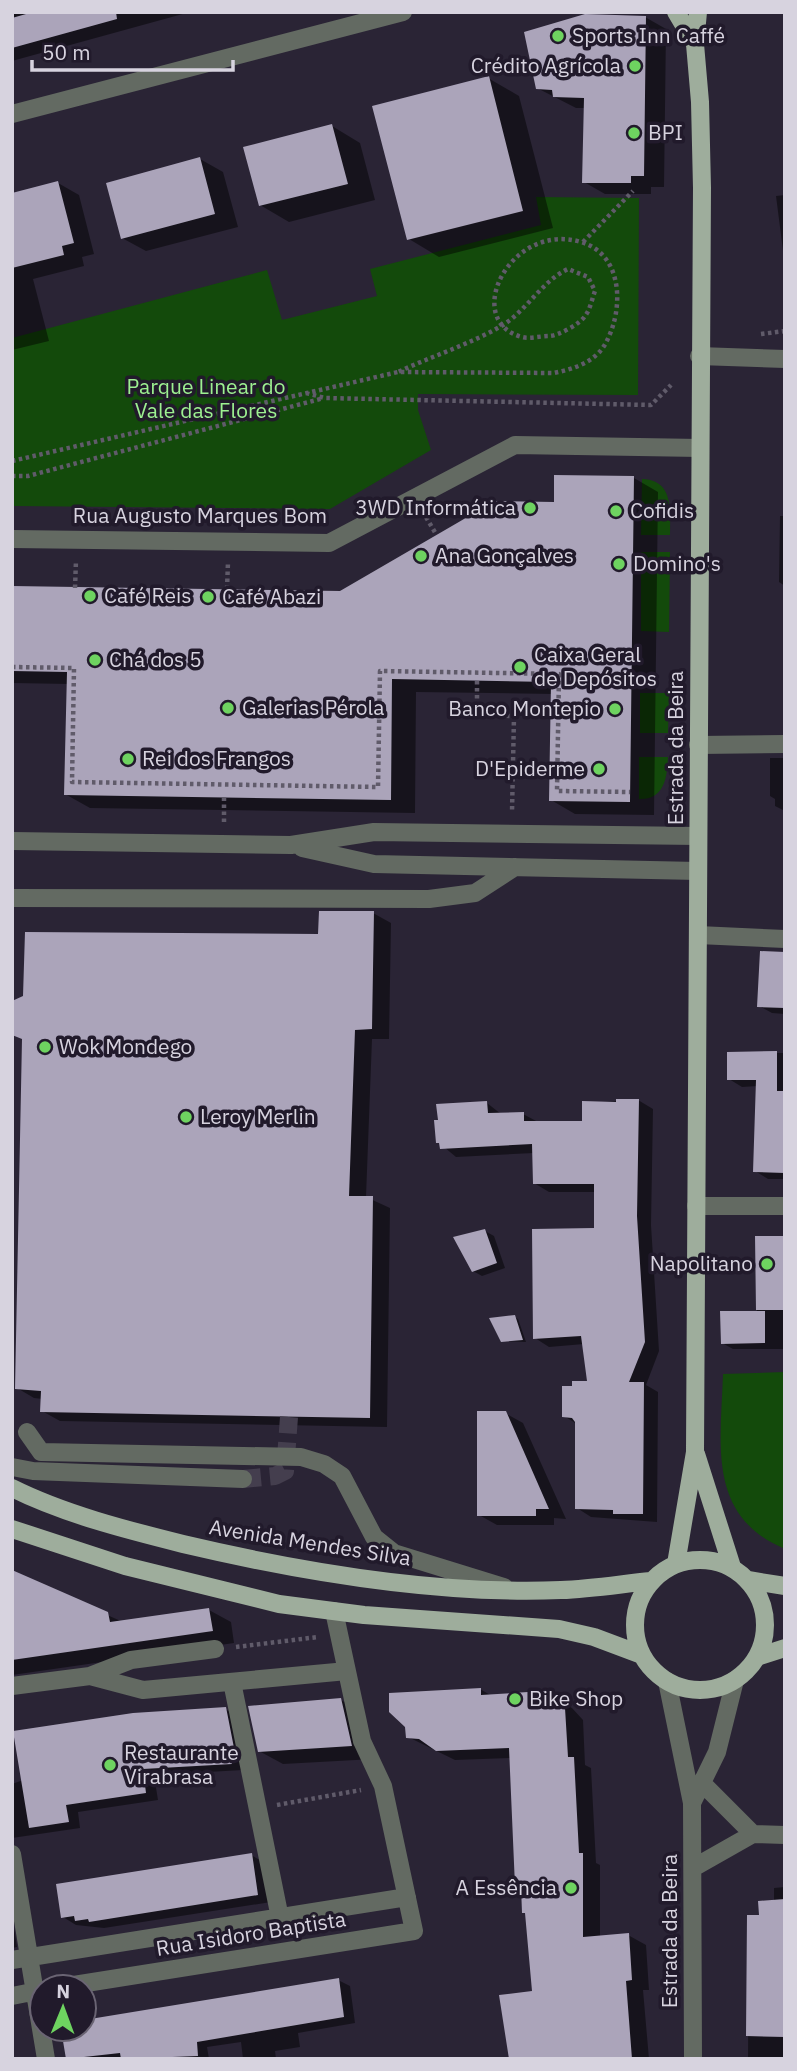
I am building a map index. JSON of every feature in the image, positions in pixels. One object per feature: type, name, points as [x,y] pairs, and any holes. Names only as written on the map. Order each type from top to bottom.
[{"type":"main road","name":"Estrada da Beira","points":[[676,12],[695,44]]},
{"type":"main road","name":"Estrada da Beira","points":[[676,1564],[695,1451],[702,188],[700,102],[695,44],[698,12]]},
{"type":"main road","name":"Estrada da Beira","points":[[695,1451],[732,1567]]},
{"type":"main road","name":"Avenida Mendes Silva","points":[[12,1488],[146,1535],[243,1559],[360,1577],[511,1589],[562,1590],[651,1581]]},
{"type":"main road","points":[[12,1529],[175,1580],[279,1604],[559,1629],[593,1637],[642,1655]]},
{"type":"main road","points":[[704,1560],[732,1567],[748,1580],[760,1597],[765,1617],[764,1637],[757,1657],[735,1679],[701,1690],[667,1681],[642,1655],[635,1636],[635,1616],[641,1597],[651,1581],[676,1564],[704,1560]]},
{"type":"main road","points":[[748,1580],[785,1586]]},
{"type":"main road","points":[[757,1657],[785,1648]]},
{"type":"street","points":[[12,114],[403,12]]},
{"type":"street","points":[[699,356],[785,359]]},
{"type":"street","name":"Rua Augusto Marques Bom","points":[[12,539],[329,543],[515,445],[700,448]]},
{"type":"street","points":[[698,745],[785,744]]},
{"type":"street","points":[[14,841],[291,845],[374,832],[698,836]]},
{"type":"street","points":[[291,845],[373,864],[698,871]]},
{"type":"street","points":[[12,898],[429,900],[475,893],[515,867]]},
{"type":"street","points":[[698,935],[785,939]]},
{"type":"street","points":[[696,1206],[785,1206]]},
{"type":"street","points":[[27,1432],[41,1452],[254,1454],[301,1457],[324,1464],[342,1476],[374,1537],[394,1553],[511,1589]]},
{"type":"street","points":[[12,1467],[33,1471],[243,1479]]},
{"type":"street","name":"Rua Isidoro Baptista","points":[[98,1981],[414,1931],[383,1786],[362,1741],[334,1611]]},
{"type":"street","points":[[12,1686],[90,1676],[131,1660],[215,1649]]},
{"type":"street","points":[[90,1676],[143,1690],[347,1671]]},
{"type":"street","points":[[692,1803],[717,1752],[735,1679]]},
{"type":"street","name":"Estrada da Beira","points":[[667,1681],[692,1803],[693,2059]]},
{"type":"street","points":[[232,1682],[280,1918]]},
{"type":"street","points":[[702,1783],[753,1834]]},
{"type":"street","points":[[693,1868],[753,1834],[785,1835]]},
{"type":"street","points":[[12,1854],[21,1958]]},
{"type":"street","name":"Rua Isidoro Baptista","points":[[21,1958],[407,1897]]},
{"type":"path","points":[[583,242],[633,191]]},
{"type":"path","points":[[12,461],[301,392],[398,372],[554,373],[574,369],[591,359],[603,347],[611,329],[618,288],[607,260],[599,251],[583,242],[553,240],[518,252],[499,279],[493,299],[503,325],[522,337],[554,336],[585,317],[595,291],[588,277],[568,269],[550,277],[537,296],[503,325],[398,372]]},
{"type":"path","points":[[301,392],[325,398],[652,405],[671,384]]},
{"type":"path","points":[[12,477],[27,476],[325,398]]},
{"type":"path","points":[[12,667],[74,668],[72,782],[378,787],[380,671],[559,674],[557,790],[630,792]]},
{"type":"path","points":[[477,681],[477,715],[514,716],[512,834]]},
{"type":"path","points":[[260,1644],[339,1634]]},
{"type":"path","points":[[301,1800],[344,1793]]},
{"type":"green space","name":"Parque Linear do Vale das Flores","points":[[536,197],[639,198],[638,395],[418,394],[418,410],[431,450],[330,509],[12,506],[12,338],[267,270],[282,320],[377,296],[370,269],[541,225]]},
{"type":"green space","points":[[642,479],[660,485],[665,491],[670,507],[670,535],[641,535]]},
{"type":"green space","points":[[641,552],[670,552],[669,632],[641,631]]},
{"type":"green space","points":[[640,693],[669,693],[668,733],[640,733]]},
{"type":"green space","points":[[639,757],[668,757],[663,786],[654,796],[639,799]]},
{"type":"green space","points":[[785,1372],[785,1549],[760,1535],[742,1517],[730,1497],[721,1451],[721,1425],[723,1374]]},
{"type":"building","points":[[33,12],[116,12],[117,19],[12,48],[12,18]]},
{"type":"building","points":[[585,14],[646,16],[644,176],[631,176],[631,183],[582,183],[584,98],[553,97],[552,90],[536,89],[524,32]]},
{"type":"building","points":[[489,76],[523,211],[407,240],[372,106]]},
{"type":"building","points":[[332,124],[348,184],[259,206],[243,147]]},
{"type":"building","points":[[200,157],[215,214],[121,239],[106,183]]},
{"type":"building","points":[[58,181],[74,243],[62,246],[64,255],[12,268],[12,193]]},
{"type":"building","points":[[554,475],[634,476],[630,802],[549,801],[551,682],[392,679],[391,800],[64,795],[67,672],[12,671],[12,586],[340,591],[495,501],[554,502]]},
{"type":"building","name":"Leroy Merlin","points":[[319,911],[374,911],[372,1029],[355,1030],[349,1196],[373,1196],[370,1418],[40,1412],[41,1391],[15,1389],[22,1039],[12,1035],[12,1001],[23,996],[25,932],[318,934]]},
{"type":"building","points":[[760,951],[785,952],[785,1008],[757,1007]]},
{"type":"building","points":[[777,1051],[777,1091],[785,1091],[785,1173],[753,1172],[756,1080],[727,1080],[727,1052]]},
{"type":"building","points":[[616,1099],[639,1099],[637,1216],[645,1342],[629,1382],[644,1382],[643,1514],[613,1514],[613,1510],[575,1509],[575,1422],[572,1418],[562,1417],[562,1386],[572,1386],[572,1381],[587,1381],[581,1336],[533,1339],[532,1229],[594,1228],[594,1184],[533,1184],[532,1144],[440,1149],[439,1143],[436,1143],[434,1120],[438,1120],[436,1104],[487,1101],[488,1113],[524,1112],[524,1121],[582,1121],[582,1101],[616,1102]]},
{"type":"building","points":[[485,1229],[497,1263],[472,1272],[453,1237]]},
{"type":"building","points":[[755,1236],[785,1236],[783,1310],[756,1310]]},
{"type":"building","points":[[720,1311],[765,1311],[765,1343],[721,1344]]},
{"type":"building","points":[[515,1315],[523,1340],[501,1342],[489,1318]]},
{"type":"building","points":[[477,1411],[506,1411],[549,1509],[536,1509],[536,1516],[477,1516]]},
{"type":"building","points":[[12,1570],[108,1612],[110,1622],[209,1608],[213,1631],[12,1660]]},
{"type":"building","points":[[481,1688],[481,1695],[544,1691],[555,1696],[565,1708],[568,1757],[574,1757],[579,1853],[583,1853],[583,1937],[629,1933],[632,1980],[626,1981],[632,2059],[509,2059],[499,1995],[532,1991],[521,1886],[515,1886],[509,1748],[436,1751],[419,1739],[406,1738],[405,1727],[389,1712],[389,1693]]},
{"type":"building","points":[[341,1698],[352,1746],[258,1752],[248,1706]]},
{"type":"building","points":[[226,1707],[235,1753],[230,1754],[232,1764],[143,1769],[146,1793],[66,1805],[69,1822],[29,1828],[13,1731],[133,1713]]},
{"type":"building","points":[[252,1853],[258,1895],[89,1922],[88,1919],[75,1921],[74,1916],[61,1918],[56,1884]]},
{"type":"building","points":[[785,1899],[785,2037],[746,2036],[747,1915],[759,1915],[758,1901]]},
{"type":"building","points":[[339,1978],[344,2017],[197,2042],[198,2056],[121,2059],[120,2053],[66,2059],[63,2043],[98,2043],[98,2018]]},
{"type":"tunnel","points":[[243,1479],[275,1476],[285,1471],[289,1417]]},
{"type":"place","name":"Sports Inn Caffé","points":[[558,36]]},
{"type":"place","name":"Crédito Agrícola","points":[[635,66]]},
{"type":"place","name":"BPI","points":[[634,133]]},
{"type":"place","name":"3WD Informática","points":[[530,508]]},
{"type":"place","name":"Cofidis","points":[[616,511]]},
{"type":"place","name":"Ana Gonçalves","points":[[421,556]]},
{"type":"place","name":"Domino's","points":[[619,564]]},
{"type":"place","name":"Café Reis","points":[[90,596]]},
{"type":"place","name":"Café Abazi","points":[[208,597]]},
{"type":"place","name":"Chá dos 5","points":[[95,660]]},
{"type":"place","name":"Caixa Geral de Depósitos","points":[[520,667]]},
{"type":"place","name":"Galerias Pérola","points":[[228,708]]},
{"type":"place","name":"Banco Montepio","points":[[615,709]]},
{"type":"place","name":"Rei dos Frangos","points":[[128,759]]},
{"type":"place","name":"D'Epiderme","points":[[599,769]]},
{"type":"place","name":"Wok Mondego","points":[[45,1047]]},
{"type":"place","name":"Leroy Merlin","points":[[186,1117]]},
{"type":"place","name":"Napolitano","points":[[767,1264]]},
{"type":"place","name":"Bike Shop","points":[[515,1699]]},
{"type":"place","name":"Restaurante Virabrasa","points":[[110,1765]]},
{"type":"place","name":"A Essência","points":[[571,1888]]}]
